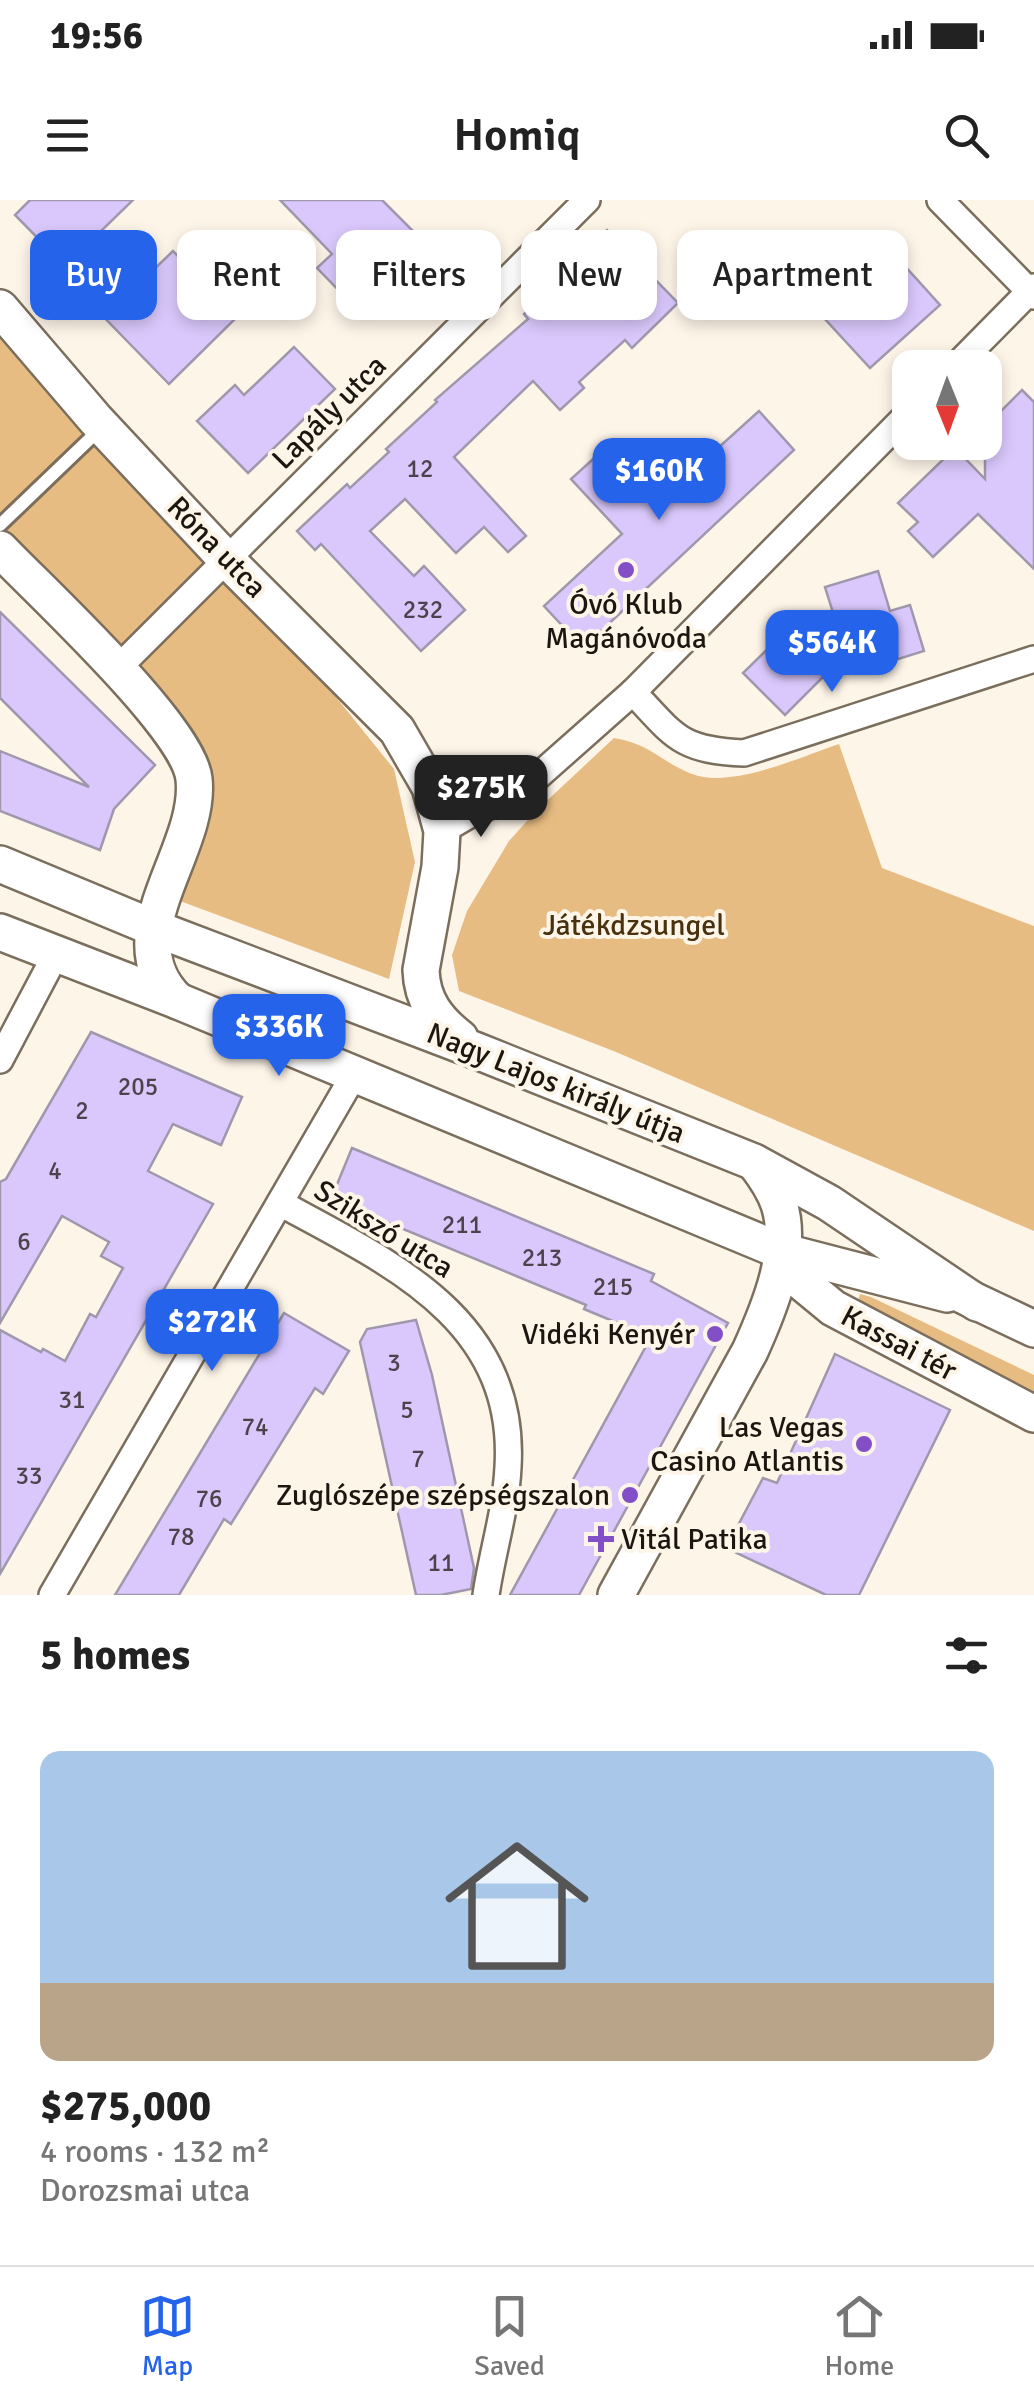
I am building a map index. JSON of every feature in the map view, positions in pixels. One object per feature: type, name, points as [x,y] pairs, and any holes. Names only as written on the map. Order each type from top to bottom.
[{"type":"street","name":"Lapály utca","points":[[116,670],[587,200]]},
{"type":"street","points":[[940,200],[1032,291],[972,350]]},
{"type":"street","name":"Róna utca","points":[[0,308],[102,426],[226,559],[397,730],[430,787],[442,831]]},
{"type":"street","points":[[477,1051],[432,1012],[422,987],[421,970],[437,886],[442,831],[520,794],[634,692],[892,430]]},
{"type":"street","points":[[0,549],[116,670],[176,737],[190,761],[194,780],[190,822],[157,916],[156,969],[178,1001]]},
{"type":"street","points":[[634,692],[675,738],[696,748],[744,753],[1034,659]]},
{"type":"street","points":[[430,787],[456,797],[497,804]]},
{"type":"street","points":[[0,864],[111,910],[157,916]]},
{"type":"street","name":"Nagy Lajos király útja","points":[[157,916],[754,1162],[828,1203],[977,1302],[1034,1329]]},
{"type":"street","name":"Nagy Lajos király útja","points":[[0,932],[178,1001],[782,1251],[977,1302]]},
{"type":"street","points":[[0,1060],[56,954]]},
{"type":"street","points":[[52,1595],[354,1075]]},
{"type":"street","points":[[616,1595],[766,1316],[782,1251],[784,1224],[772,1186],[754,1162]]},
{"type":"street","name":"Szikszó utca","points":[[280,1202],[430,1292],[464,1325],[493,1377],[508,1410],[508,1469],[486,1595]]},
{"type":"street","name":"Kassai tér","points":[[782,1251],[799,1280],[833,1308],[1034,1414]]},
{"type":"lane","points":[[0,525],[102,426]]},
{"type":"green space","points":[[0,328],[227,562],[394,769],[415,862],[389,979],[180,901],[210,812],[210,767],[191,727],[0,534]]},
{"type":"green space","name":"Játékdzsungel","points":[[614,738],[637,744],[681,769],[708,778],[766,770],[839,744],[882,868],[1034,926],[1034,1231],[616,1052],[459,991],[452,955],[467,911],[509,841]]},
{"type":"green space","points":[[860,1294],[1034,1375],[1034,1394],[858,1302]]},
{"type":"building","points":[[30,200],[133,200],[102,230],[30,230],[15,215]]},
{"type":"building","points":[[280,200],[382,200],[412,230],[336,230],[336,288],[317,268],[332,254],[316,237],[316,230],[309,230]]},
{"type":"building","points":[[173,251],[177,255],[177,320],[234,320],[169,384],[107,320],[157,320],[157,267]]},
{"type":"building","points":[[908,270],[940,305],[870,368],[826,320],[908,320]]},
{"type":"building","points":[[657,281],[677,302],[632,348],[625,340],[579,382],[584,388],[560,410],[533,381],[454,457],[526,536],[508,552],[484,527],[456,553],[405,499],[370,531],[414,576],[424,566],[465,610],[421,651],[321,544],[315,550],[297,531],[347,484],[350,488],[389,452],[386,449],[435,400],[527,320],[657,320]]},
{"type":"building","points":[[294,347],[335,389],[248,473],[197,421],[235,385],[244,395]]},
{"type":"building","points":[[1022,390],[1034,402],[1034,569],[978,514],[933,557],[908,531],[918,522],[898,503],[943,460],[967,460],[985,479],[985,460],[1002,460],[1002,410]]},
{"type":"building","name":"Óvó Klub Magánóvoda","points":[[759,411],[794,450],[583,648],[544,606],[622,534],[571,479],[603,450],[650,500],[692,461],[697,467]]},
{"type":"building","points":[[878,571],[890,611],[910,605],[924,651],[863,670],[855,645],[846,654],[825,587]]},
{"type":"building","points":[[0,612],[155,765],[114,809],[100,850],[0,811],[0,751],[89,787],[0,698]]},
{"type":"building","points":[[785,632],[827,673],[785,715],[743,673]]},
{"type":"building","points":[[91,1032],[242,1097],[221,1145],[173,1124],[148,1171],[213,1204],[0,1574],[0,1330],[65,1361],[90,1314],[96,1317],[123,1268],[101,1256],[109,1242],[62,1216],[0,1323],[0,1182],[6,1179]]},
{"type":"building","points":[[352,1148],[654,1274],[651,1281],[728,1323],[579,1595],[510,1595],[651,1337],[584,1309],[586,1305],[331,1199]]},
{"type":"building","points":[[284,1313],[349,1351],[323,1394],[315,1388],[231,1524],[224,1519],[179,1595],[115,1595]]},
{"type":"building","points":[[416,1320],[432,1375],[474,1568],[471,1589],[441,1595],[416,1595],[360,1342],[367,1329]]},
{"type":"building","name":"Las Vegas Casino Atlantis","points":[[835,1354],[950,1410],[859,1595],[826,1595],[726,1548],[763,1478],[777,1483]]},
{"type":"place","name":"Óvó Klub Magánóvoda","points":[[626,570]]},
{"type":"place","name":"Vidéki Kenyér","points":[[715,1334]]},
{"type":"place","name":"Las Vegas Casino Atlantis","points":[[864,1444]]},
{"type":"place","name":"Zuglószépe szépségszalon","points":[[630,1495]]},
{"type":"place","name":"Vitál Patika","points":[[601,1539]]}]
